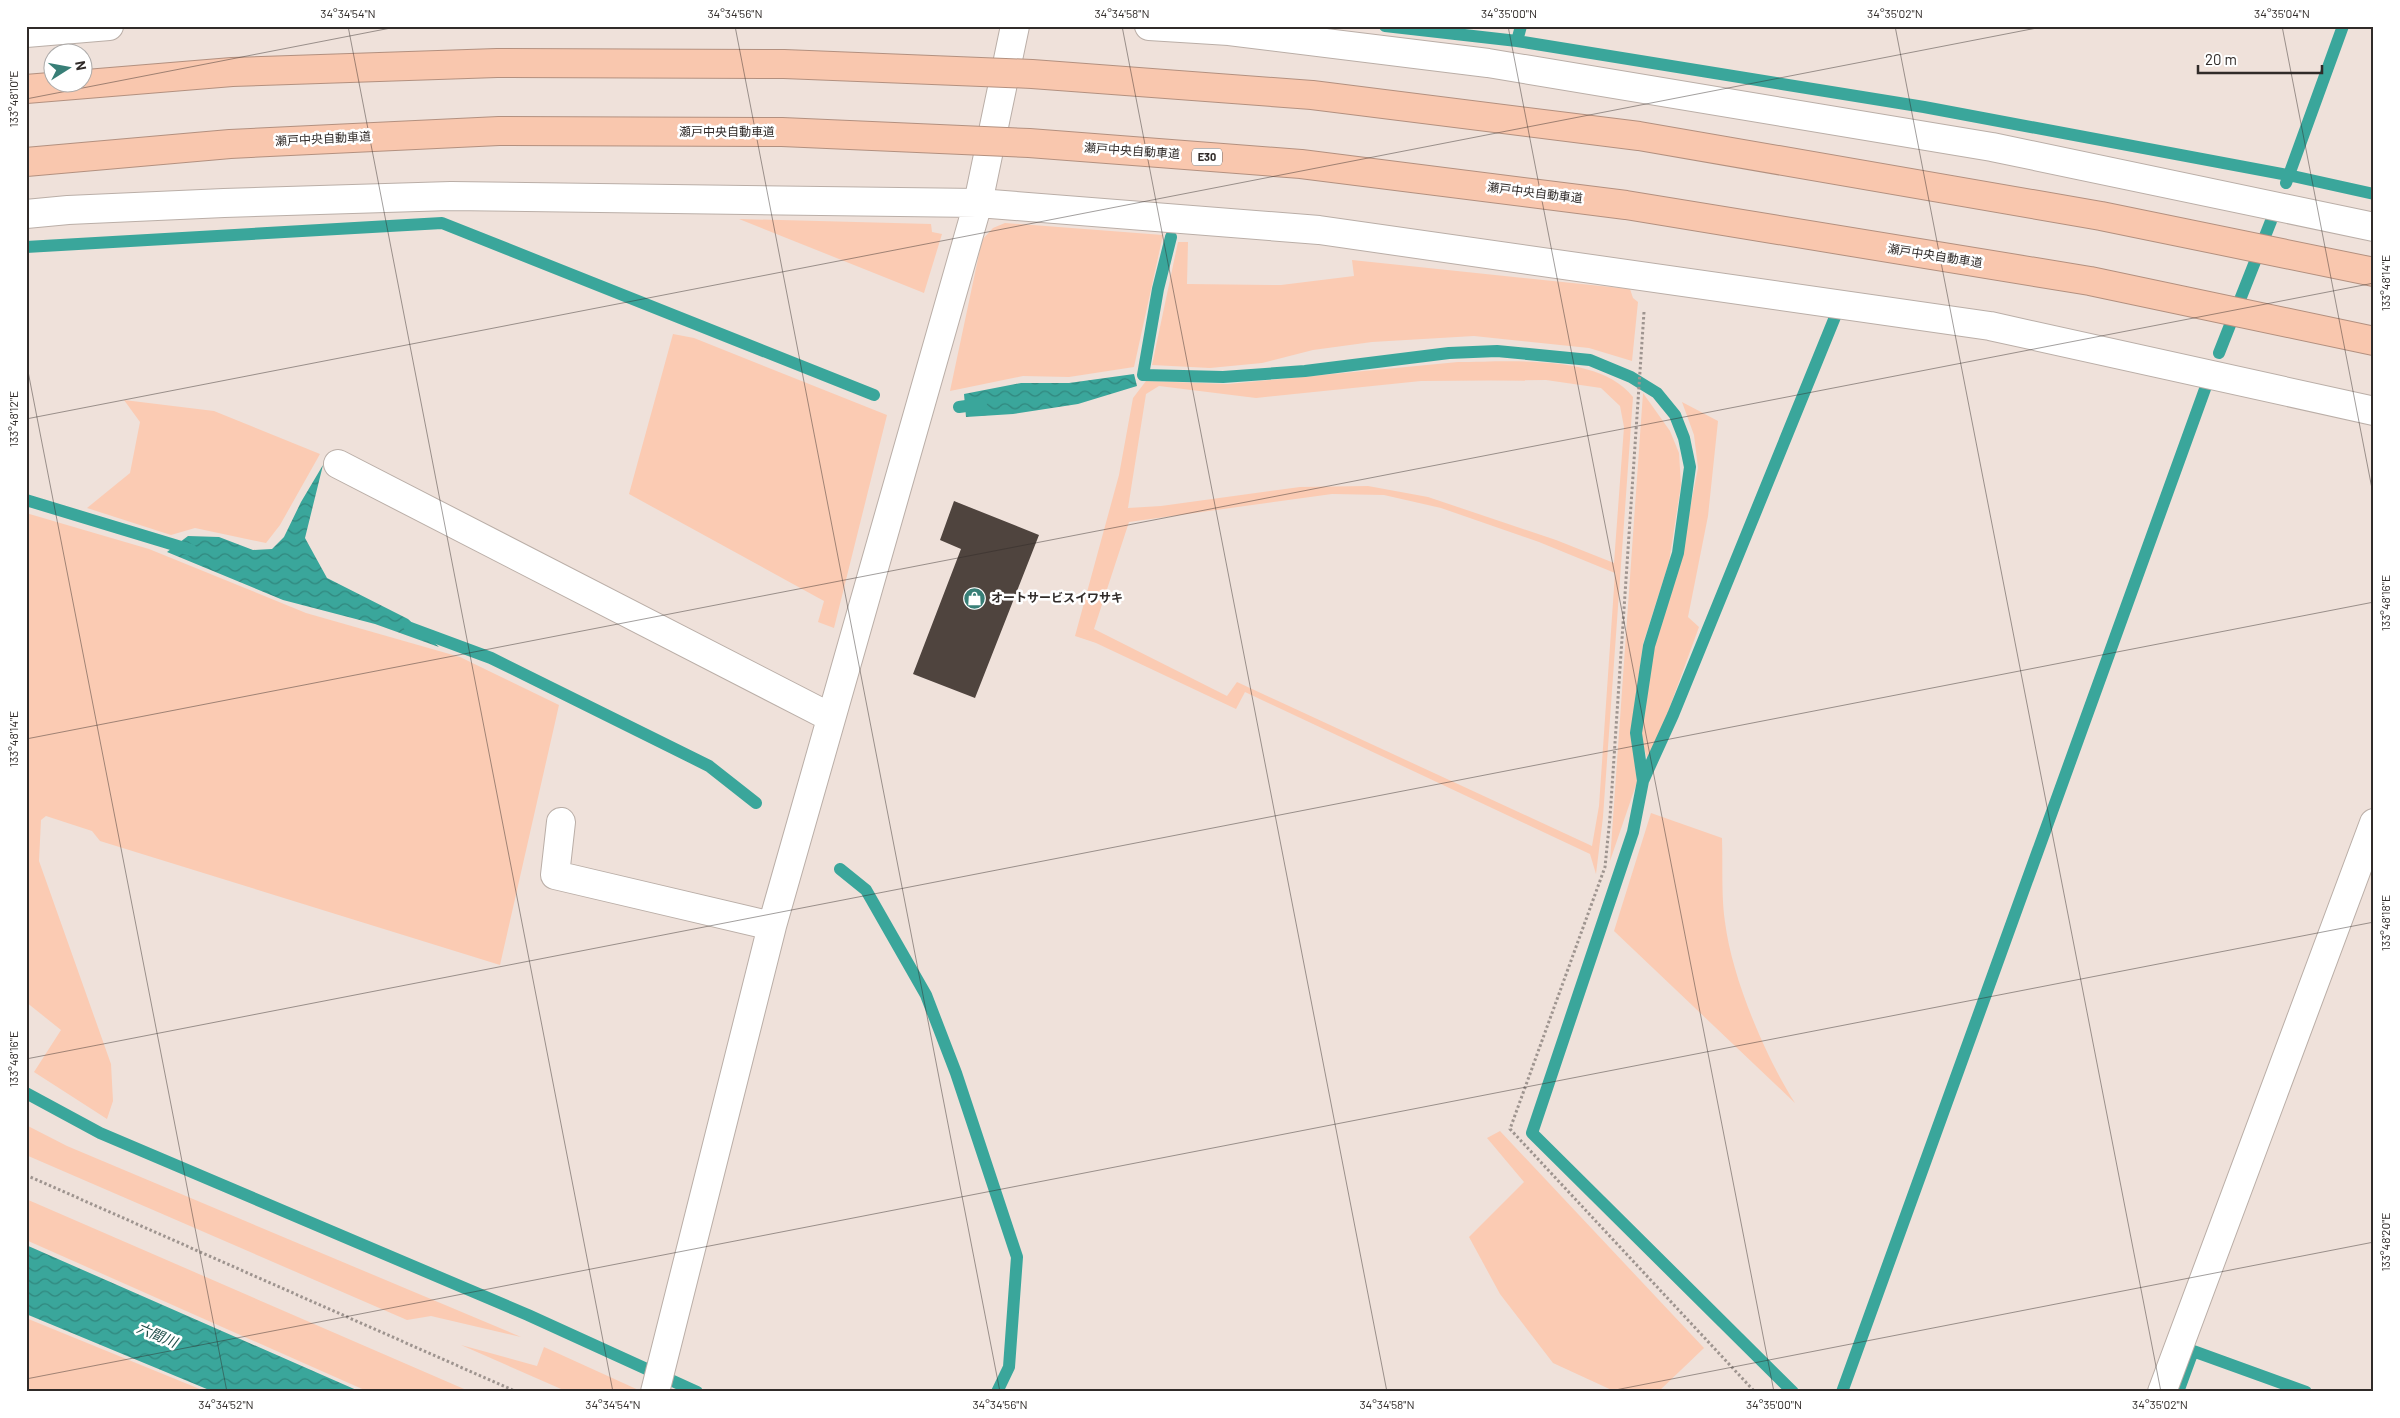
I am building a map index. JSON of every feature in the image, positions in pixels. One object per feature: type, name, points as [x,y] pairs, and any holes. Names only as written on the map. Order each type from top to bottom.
[{"type":"highway","points":[[26,90],[252,71],[497,63],[764,64],[1032,74],[1312,95],[1639,136],[2101,216],[2374,272]]},
{"type":"highway","name":"瀬戸中央自動車道","points":[[26,162],[230,144],[500,131],[782,132],[1039,144],[1301,164],[1626,205],[2090,281],[2374,341]]},
{"type":"street","points":[[26,33],[109,26]]},
{"type":"street","points":[[655,1392],[669,1330],[772,926],[978,203],[1015,26]]},
{"type":"street","points":[[1149,26],[1229,31],[1488,63],[1992,147],[2374,227]]},
{"type":"street","points":[[26,214],[68,210],[224,203],[452,196],[978,203],[1319,230],[1990,326],[2374,411]]},
{"type":"street","points":[[338,464],[830,718]]},
{"type":"street","points":[[561,822],[555,875],[772,926]]},
{"type":"street","points":[[2162,1392],[2374,823]]},
{"type":"path","points":[[1646,276],[1610,817],[1605,867],[1510,1129],[1755,1392]]},
{"type":"path","points":[[26,1175],[517,1392]]},
{"type":"shaded area","points":[[739,219],[931,224],[932,232],[942,234],[924,293]]},
{"type":"shaded area","points":[[1005,223],[1163,235],[1134,367],[1069,377],[1023,376],[950,391],[982,240],[993,228]]},
{"type":"shaded area","points":[[1178,242],[1188,242],[1187,284],[1281,285],[1354,276],[1352,260],[1630,289],[1633,298],[1638,302],[1632,361],[1589,348],[1474,336],[1372,342],[1313,350],[1262,363],[1210,368],[1152,365]]},
{"type":"shaded area","points":[[673,334],[694,338],[887,415],[834,628],[818,622],[824,601],[629,494]]},
{"type":"shaded area","points":[[1527,361],[1576,367],[1598,373],[1618,383],[1633,397],[1603,817],[1596,874],[1590,854],[1245,692],[1236,709],[1096,643],[1075,636],[1119,475],[1133,398],[1146,381],[1228,384],[1458,362]],"holes":[[[1546,380],[1601,388],[1620,406],[1624,427],[1614,563],[1556,540],[1428,497],[1368,486],[1300,487],[1161,506],[1128,508],[1146,394],[1159,386],[1256,398],[1421,381]],[[1332,494],[1384,495],[1441,508],[1539,542],[1615,573],[1599,806],[1592,846],[1237,682],[1227,696],[1094,629],[1129,522]]]},
{"type":"shaded area","points":[[1643,393],[1670,431],[1679,453],[1681,485],[1669,562],[1643,644],[1631,735],[1637,782],[1610,861]]},
{"type":"shaded area","points":[[124,400],[214,411],[320,454],[280,525],[266,543],[195,528],[171,535],[87,508],[130,473],[140,422]]},
{"type":"shaded area","points":[[1682,402],[1718,421],[1708,516],[1688,617],[1699,627],[1649,764],[1640,735],[1652,650],[1680,559],[1698,468],[1694,435]]},
{"type":"shaded area","points":[[26,513],[149,549],[306,613],[460,657],[559,705],[500,965],[100,841],[92,831],[46,816],[41,820],[39,861],[111,1064],[113,1101],[107,1119],[34,1072],[61,1030],[26,1002]]},
{"type":"shaded area","points":[[1651,813],[1722,838],[1724,912],[1735,967],[1751,1016],[1772,1063],[1795,1103],[1614,931]]},
{"type":"shaded area","points":[[26,1125],[67,1146],[521,1337],[431,1316],[407,1320],[26,1155]]},
{"type":"shaded area","points":[[1500,1131],[1704,1348],[1658,1392],[1616,1392],[1553,1363],[1500,1294],[1469,1237],[1524,1182],[1487,1138]]},
{"type":"shaded area","points":[[26,1199],[471,1392],[369,1392],[26,1240]]},
{"type":"shaded area","points":[[26,1318],[207,1392],[26,1392]]},
{"type":"shaded area","points":[[461,1345],[537,1366],[544,1347],[643,1392],[568,1392]]},
{"type":"water","points":[[1134,374],[1137,386],[1078,404],[1013,414],[966,417],[964,394],[1021,383],[1069,383]]},
{"type":"water","points":[[323,465],[305,538],[327,578],[408,619],[439,647],[375,624],[283,600],[167,552],[188,536],[219,537],[253,550],[272,549],[284,537],[301,502]]},
{"type":"water","name":"六間川","points":[[26,1245],[361,1392],[214,1392],[26,1314]]},
{"type":"building","points":[[954,501],[1039,535],[975,698],[913,674],[961,549],[940,540]]},
{"type":"waterway","points":[[1385,26],[1517,41],[1924,107],[2288,175],[2374,194]]},
{"type":"waterway","points":[[1517,41],[1521,26]]},
{"type":"waterway","points":[[2286,183],[2343,26]]},
{"type":"waterway","points":[[2219,353],[2271,221]]},
{"type":"waterway","points":[[26,247],[442,223],[874,395]]},
{"type":"waterway","points":[[1171,237],[1158,289],[1143,375],[1223,377],[1305,371],[1449,353],[1497,351],[1590,360],[1631,377],[1657,393],[1675,415],[1684,438],[1690,467],[1678,553],[1649,646],[1636,733],[1643,781],[1633,832],[1532,1133],[1793,1392]]},
{"type":"waterway","points":[[1643,781],[1673,715],[1835,317]]},
{"type":"waterway","points":[[1842,1392],[2205,389]]},
{"type":"waterway","points":[[959,407],[981,404]]},
{"type":"waterway","points":[[26,500],[191,550]]},
{"type":"waterway","points":[[410,628],[491,658],[709,766],[756,803]]},
{"type":"waterway","points":[[840,869],[866,890],[926,995],[956,1073],[1017,1257],[1009,1367],[997,1392]]},
{"type":"waterway","points":[[26,1093],[100,1133],[528,1315],[697,1392]]},
{"type":"waterway","points":[[2178,1392],[2193,1351],[2306,1392]]},
{"type":"place","name":"オートサービスイワサキ","points":[[975,598]]}]
